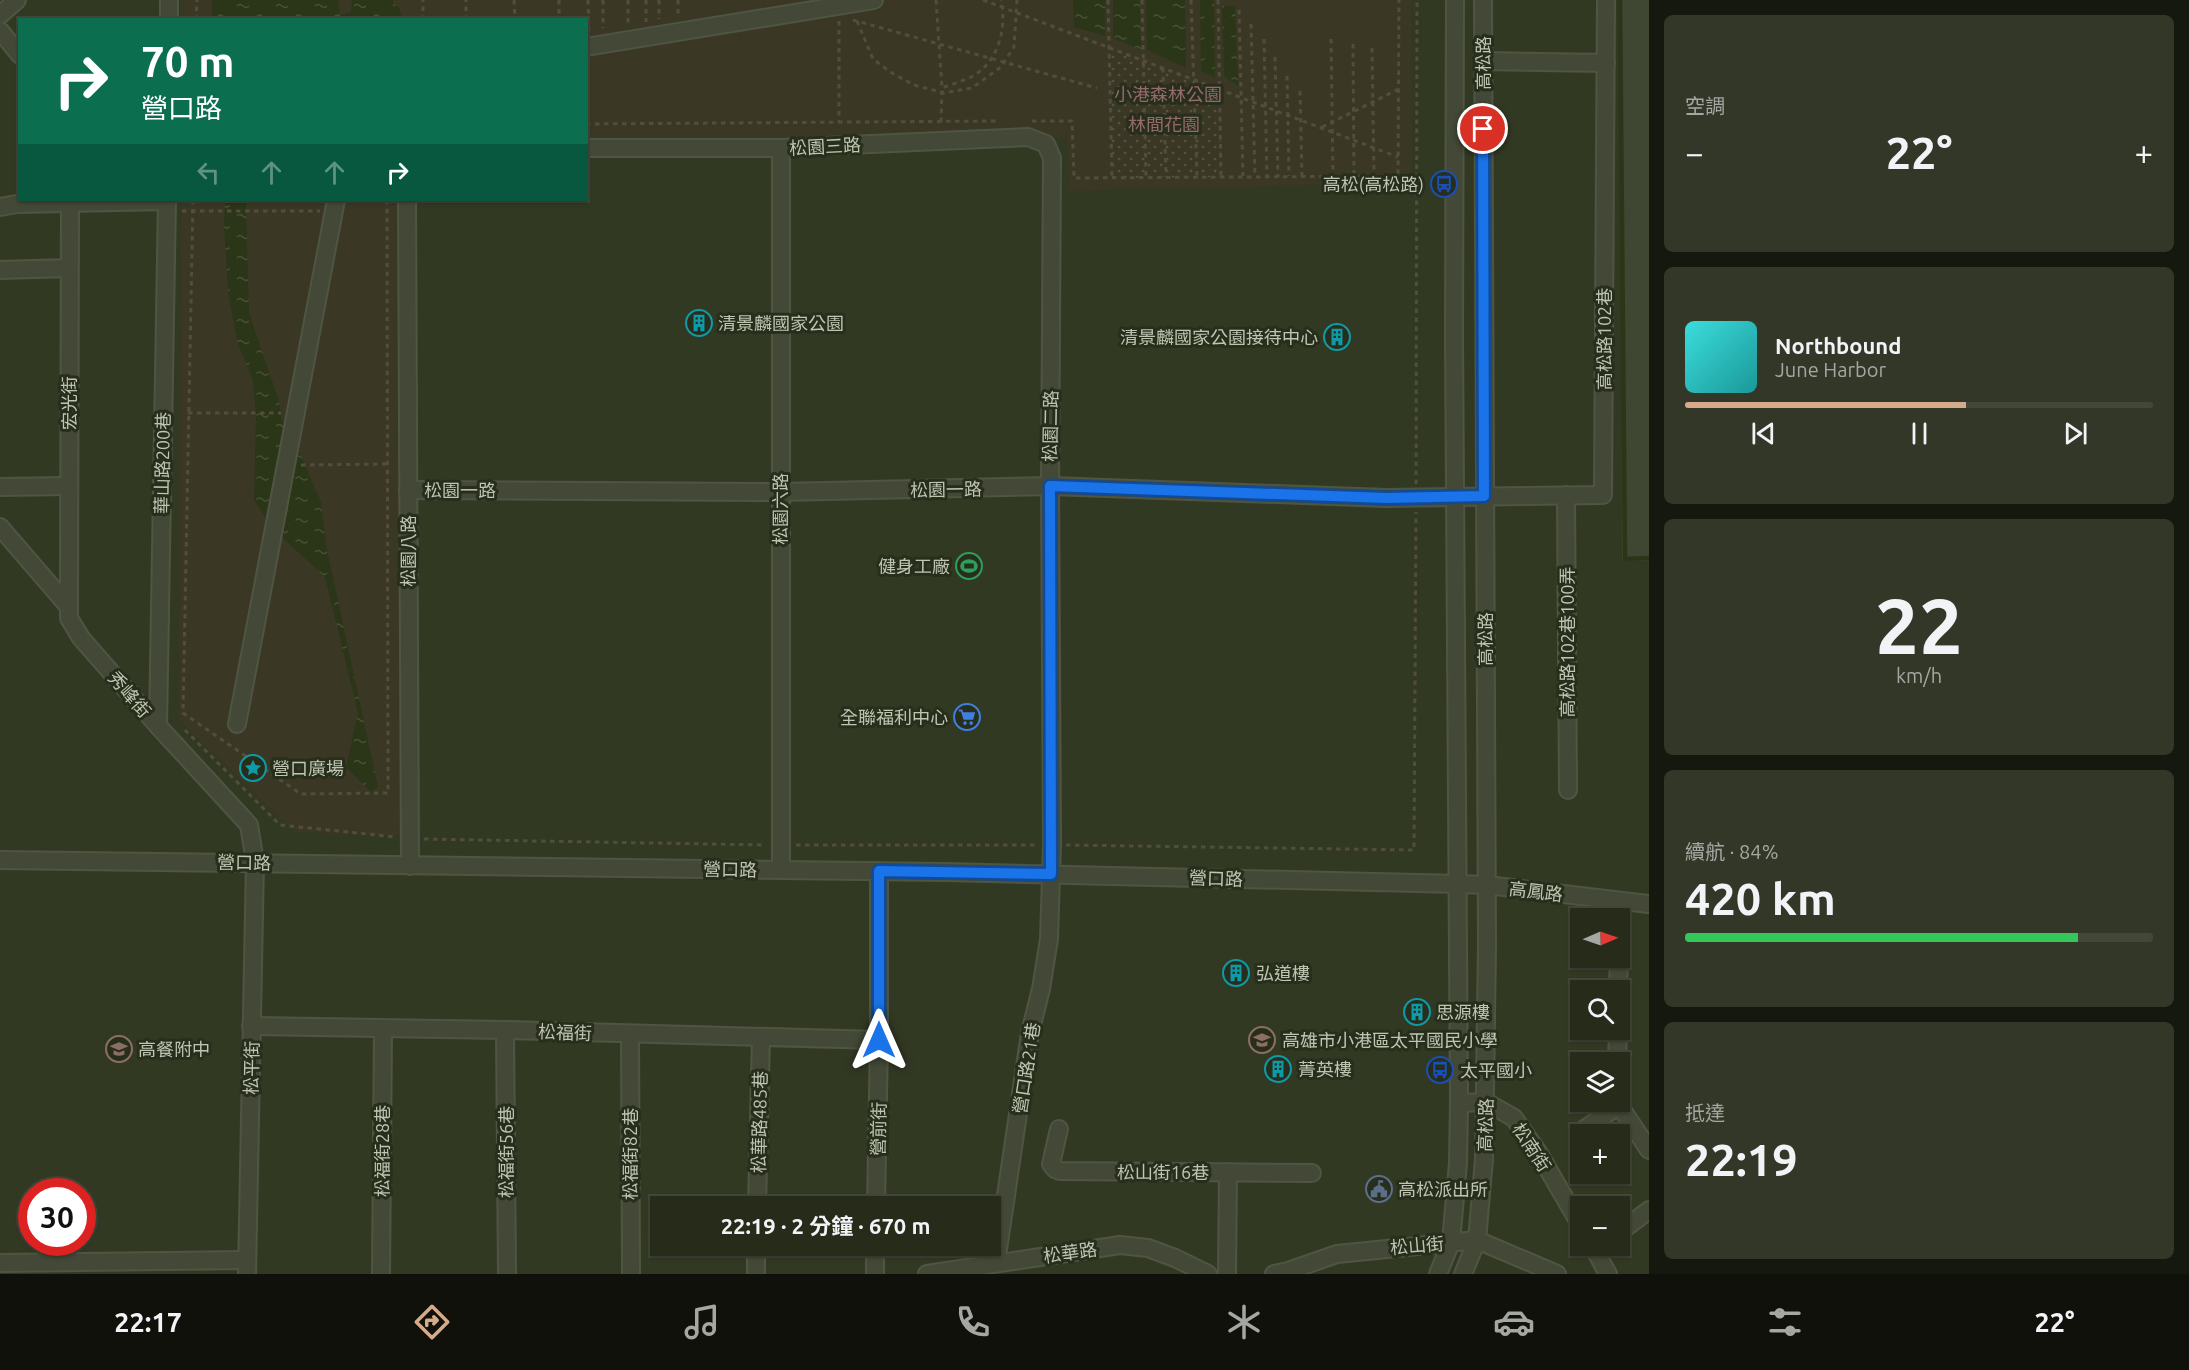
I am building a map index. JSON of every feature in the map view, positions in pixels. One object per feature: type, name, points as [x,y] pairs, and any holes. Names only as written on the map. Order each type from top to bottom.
[{"type":"street","points":[[0,15],[17,0]]},
{"type":"street","points":[[169,0],[169,18]]},
{"type":"street","points":[[593,46],[874,0]]},
{"type":"street","name":"高松路","points":[[1438,1274],[1451,1242],[1458,1163],[1459,1102],[1454,338],[1455,0]]},
{"type":"street","name":"高松路","points":[[1462,1274],[1477,1240],[1486,1102],[1483,0]]},
{"type":"street","name":"高松路102巷","points":[[1484,496],[1603,495],[1606,0]]},
{"type":"street","points":[[0,31],[18,53]]},
{"type":"street","points":[[1483,61],[1606,63]]},
{"type":"street","name":"松園三路","points":[[588,148],[781,148],[1028,136],[1046,144],[1052,158]]},
{"type":"street","name":"松園六路","points":[[781,148],[781,870]]},
{"type":"street","name":"松園二路","points":[[1051,874],[1052,158]]},
{"type":"street","points":[[0,207],[70,201],[167,204]]},
{"type":"street","name":"宏光街","points":[[69,607],[70,201]]},
{"type":"street","name":"松園八路","points":[[407,201],[410,866]]},
{"type":"street","name":"華山路200巷","points":[[158,726],[167,204]]},
{"type":"street","points":[[237,724],[335,206]]},
{"type":"street","points":[[0,270],[69,268]]},
{"type":"street","points":[[0,487],[68,486]]},
{"type":"street","name":"松園一路","points":[[408,490],[780,492],[1050,486],[1386,498],[1484,496]]},
{"type":"street","name":"高松路102巷100弄","points":[[1566,495],[1568,790]]},
{"type":"street","name":"秀峰街","points":[[0,527],[69,607],[69,618],[81,638],[249,825],[255,862]]},
{"type":"street","name":"營口路","points":[[0,860],[879,871],[1459,884]]},
{"type":"street","name":"松平街","points":[[247,1267],[255,862]]},
{"type":"street","name":"營前街","points":[[876,1196],[879,871]]},
{"type":"street","name":"營口路21巷","points":[[996,1263],[1030,1033],[1050,939],[1051,874]]},
{"type":"street","name":"高鳳路","points":[[1459,884],[1487,885],[1608,908]]},
{"type":"street","name":"高鳳路","points":[[1629,908],[1649,904]]},
{"type":"street","name":"松福街","points":[[251,1026],[879,1040]]},
{"type":"street","name":"松福街28巷","points":[[381,1274],[383,1029]]},
{"type":"street","name":"松福街56巷","points":[[505,1030],[507,1274]]},
{"type":"street","name":"松福街82巷","points":[[630,1034],[630,1274]]},
{"type":"street","name":"松華路485巷","points":[[757,1196],[761,1037]]},
{"type":"street","name":"松南街","points":[[1459,1102],[1486,1102],[1514,1118],[1538,1152],[1570,1207]]},
{"type":"street","points":[[1591,1124],[1607,1112]]},
{"type":"street","points":[[1625,1112],[1649,1150]]},
{"type":"street","name":"松山街16巷","points":[[1059,1129],[1051,1164],[1060,1171],[1312,1173]]},
{"type":"street","points":[[1227,1274],[1228,1172]]},
{"type":"street","points":[[1630,1224],[1649,1209]]},
{"type":"street","name":"松山街","points":[[1274,1274],[1337,1254],[1477,1240],[1557,1274]]},
{"type":"street","name":"松華路","points":[[927,1274],[1120,1245],[1148,1248],[1208,1274]]},
{"type":"street","points":[[756,1256],[756,1274]]},
{"type":"street","points":[[875,1256],[875,1274]]},
{"type":"street","points":[[1600,1256],[1608,1274]]},
{"type":"street","points":[[0,1263],[247,1267]]},
{"type":"path","points":[[196,18],[197,0]]},
{"type":"path","points":[[423,0],[423,18]]},
{"type":"path","points":[[466,0],[466,18]]},
{"type":"path","points":[[514,0],[515,18]]},
{"type":"path","points":[[559,0],[559,18]]},
{"type":"path","points":[[588,0],[593,46]]},
{"type":"path","points":[[593,46],[603,0]]},
{"type":"path","points":[[628,0],[628,40]]},
{"type":"path","points":[[646,0],[646,37]]},
{"type":"path","points":[[936,0],[942,88],[941,122]]},
{"type":"path","points":[[983,0],[1398,157]]},
{"type":"path","points":[[942,88],[974,76],[992,59],[1002,35],[1001,0]]},
{"type":"path","points":[[857,21],[873,59],[890,72],[914,85],[944,93],[972,88],[1001,67],[1014,47],[1017,0]]},
{"type":"path","points":[[1108,0],[1112,178]]},
{"type":"path","points":[[1142,0],[1146,177]]},
{"type":"path","points":[[1191,0],[1197,177]]},
{"type":"path","points":[[1218,0],[1221,177]]},
{"type":"path","points":[[1024,121],[1072,121],[1074,178],[1398,176],[1399,0]]},
{"type":"path","points":[[1416,497],[1417,0]]},
{"type":"path","points":[[818,10],[839,16],[839,122]]},
{"type":"path","points":[[1239,10],[1244,177]]},
{"type":"path","points":[[848,18],[1097,88]]},
{"type":"path","points":[[1251,24],[1255,177]]},
{"type":"path","points":[[1264,39],[1267,177]]},
{"type":"path","points":[[1331,39],[1333,176]]},
{"type":"path","points":[[1353,44],[1353,176]]},
{"type":"path","points":[[1372,48],[1374,176]]},
{"type":"path","points":[[1275,57],[1278,177]]},
{"type":"path","points":[[1163,68],[1166,177]]},
{"type":"path","points":[[1287,76],[1289,177]]},
{"type":"path","points":[[1321,128],[1399,89]]},
{"type":"path","points":[[1300,92],[1302,177]]},
{"type":"path","points":[[588,124],[1000,121]]},
{"type":"path","points":[[193,201],[183,712],[301,795],[388,793],[387,201]]},
{"type":"path","points":[[167,204],[192,211],[335,206]]},
{"type":"path","points":[[188,413],[295,413]]},
{"type":"path","points":[[285,465],[388,464]]},
{"type":"path","points":[[185,730],[280,825],[410,839]]},
{"type":"shaded area","points":[[1621,0],[1649,0],[1649,561],[1622,561]]},
{"type":"green space","name":"小港森林公園","points":[[181,0],[1411,0],[1412,183],[1069,191],[1067,137],[781,148],[588,141],[588,18],[181,18]]},
{"type":"green space","name":"林間花園","points":[[1109,48],[1220,89],[1221,177],[1112,178]]},
{"type":"green space","points":[[181,201],[400,201],[409,836],[295,832],[179,720]]},
{"type":"water","points":[[212,0],[338,0],[340,15],[351,12],[352,0],[393,0],[393,3],[399,7],[402,18],[212,18]]},
{"type":"water","points":[[1073,0],[1105,0],[1105,36],[1074,27]]},
{"type":"water","points":[[1113,0],[1140,0],[1141,50],[1113,38]]},
{"type":"water","points":[[1146,0],[1185,0],[1186,68],[1147,50]]},
{"type":"water","points":[[1200,0],[1214,0],[1215,78],[1201,71]]},
{"type":"water","points":[[1222,6],[1235,6],[1238,86],[1224,76]]},
{"type":"water","points":[[225,201],[246,201],[249,313],[279,401],[282,420],[321,502],[326,545],[378,787],[371,792],[346,767],[358,713],[325,577],[272,528],[254,500],[256,416],[253,380],[238,344],[228,294]]},
{"type":"waterway","points":[[1620,0],[1625,559],[1649,558]]},
{"type":"place","name":"高松(高松路)","points":[[1444,184]]},
{"type":"place","name":"清景麟國家公園","points":[[699,323]]},
{"type":"place","name":"清景麟國家公園接待中心","points":[[1337,337]]},
{"type":"place","name":"健身工廠","points":[[969,566]]},
{"type":"place","name":"全聯福利中心","points":[[967,717]]},
{"type":"place","name":"營口廣場","points":[[253,768]]},
{"type":"place","name":"弘道樓","points":[[1236,973]]},
{"type":"place","name":"思源樓","points":[[1417,1012]]},
{"type":"place","name":"高雄市小港區太平國民小學","points":[[1262,1040]]},
{"type":"place","name":"高餐附中","points":[[119,1049]]},
{"type":"place","name":"菁英樓","points":[[1278,1069]]},
{"type":"place","name":"太平國小","points":[[1440,1070]]},
{"type":"place","name":"高松派出所","points":[[1379,1189]]},
{"type":"route","points":[[879,1040],[879,871],[1051,874],[1050,486],[1386,498],[1484,496],[1483,129]]}]
